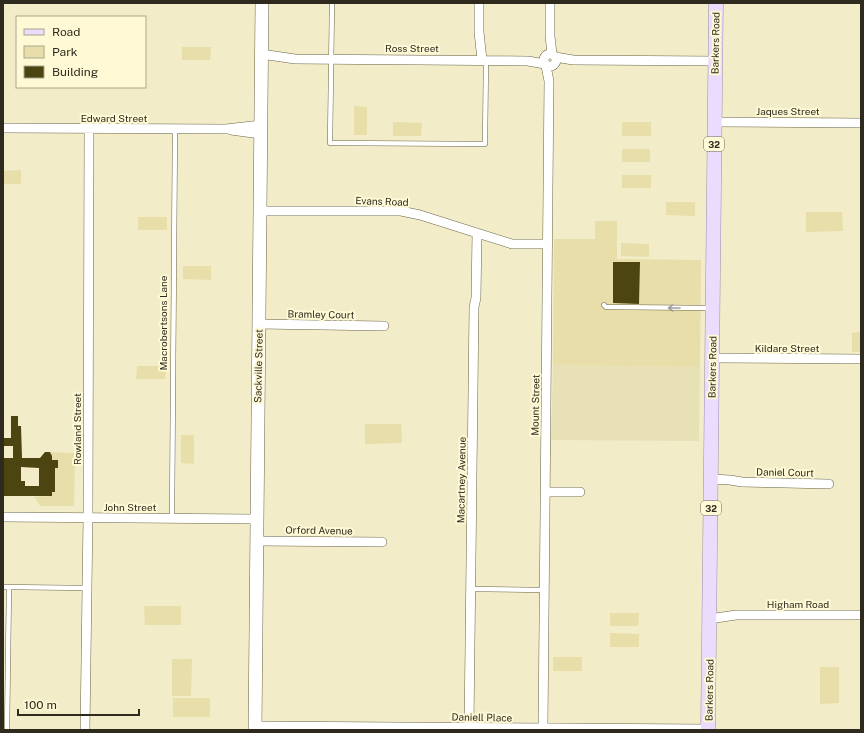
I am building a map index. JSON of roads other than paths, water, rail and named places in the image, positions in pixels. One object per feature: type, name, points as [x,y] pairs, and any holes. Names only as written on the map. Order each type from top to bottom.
[{"type":"main road","name":"Barkers Road","points":[[708,730],[716,3]]},
{"type":"street","name":"Sackville Street","points":[[255,728],[262,3]]},
{"type":"street","points":[[479,3],[479,32],[484,60]]},
{"type":"street","name":"Mount Street","points":[[543,728],[550,3]]},
{"type":"street","name":"Ross Street","points":[[261,59],[715,61]]},
{"type":"street","name":"Jaques Street","points":[[715,122],[861,123]]},
{"type":"street","name":"Edward Street","points":[[3,128],[260,130]]},
{"type":"street","name":"Rowland Street","points":[[85,730],[88,588],[89,129]]},
{"type":"street","name":"Evans Road","points":[[260,211],[401,211],[420,215],[513,244],[548,244]]},
{"type":"street","name":"Macartney Avenue","points":[[469,728],[474,307],[476,298],[477,233]]},
{"type":"street","name":"Bramley Court","points":[[259,324],[384,326]]},
{"type":"street","name":"Kildare Street","points":[[712,358],[861,359]]},
{"type":"street","name":"Daniel Court","points":[[711,482],[730,485],[742,482],[829,484]]},
{"type":"street","points":[[545,492],[580,492]]},
{"type":"street","name":"John Street","points":[[3,517],[257,519]]},
{"type":"street","name":"Orford Avenue","points":[[257,541],[382,542]]},
{"type":"street","name":"Higham Road","points":[[709,615],[861,615]]},
{"type":"street","name":"Daniell Place","points":[[255,728],[543,728],[708,730]]},
{"type":"lane","points":[[332,3],[330,142],[485,144],[484,60]]},
{"type":"lane","name":"Macrobertsons Lane","points":[[172,518],[175,129]]},
{"type":"lane","points":[[604,305],[606,307],[713,308]]},
{"type":"lane","points":[[3,587],[88,588]]},
{"type":"lane","points":[[7,730],[9,587]]},
{"type":"lane","points":[[470,589],[544,590]]}]
